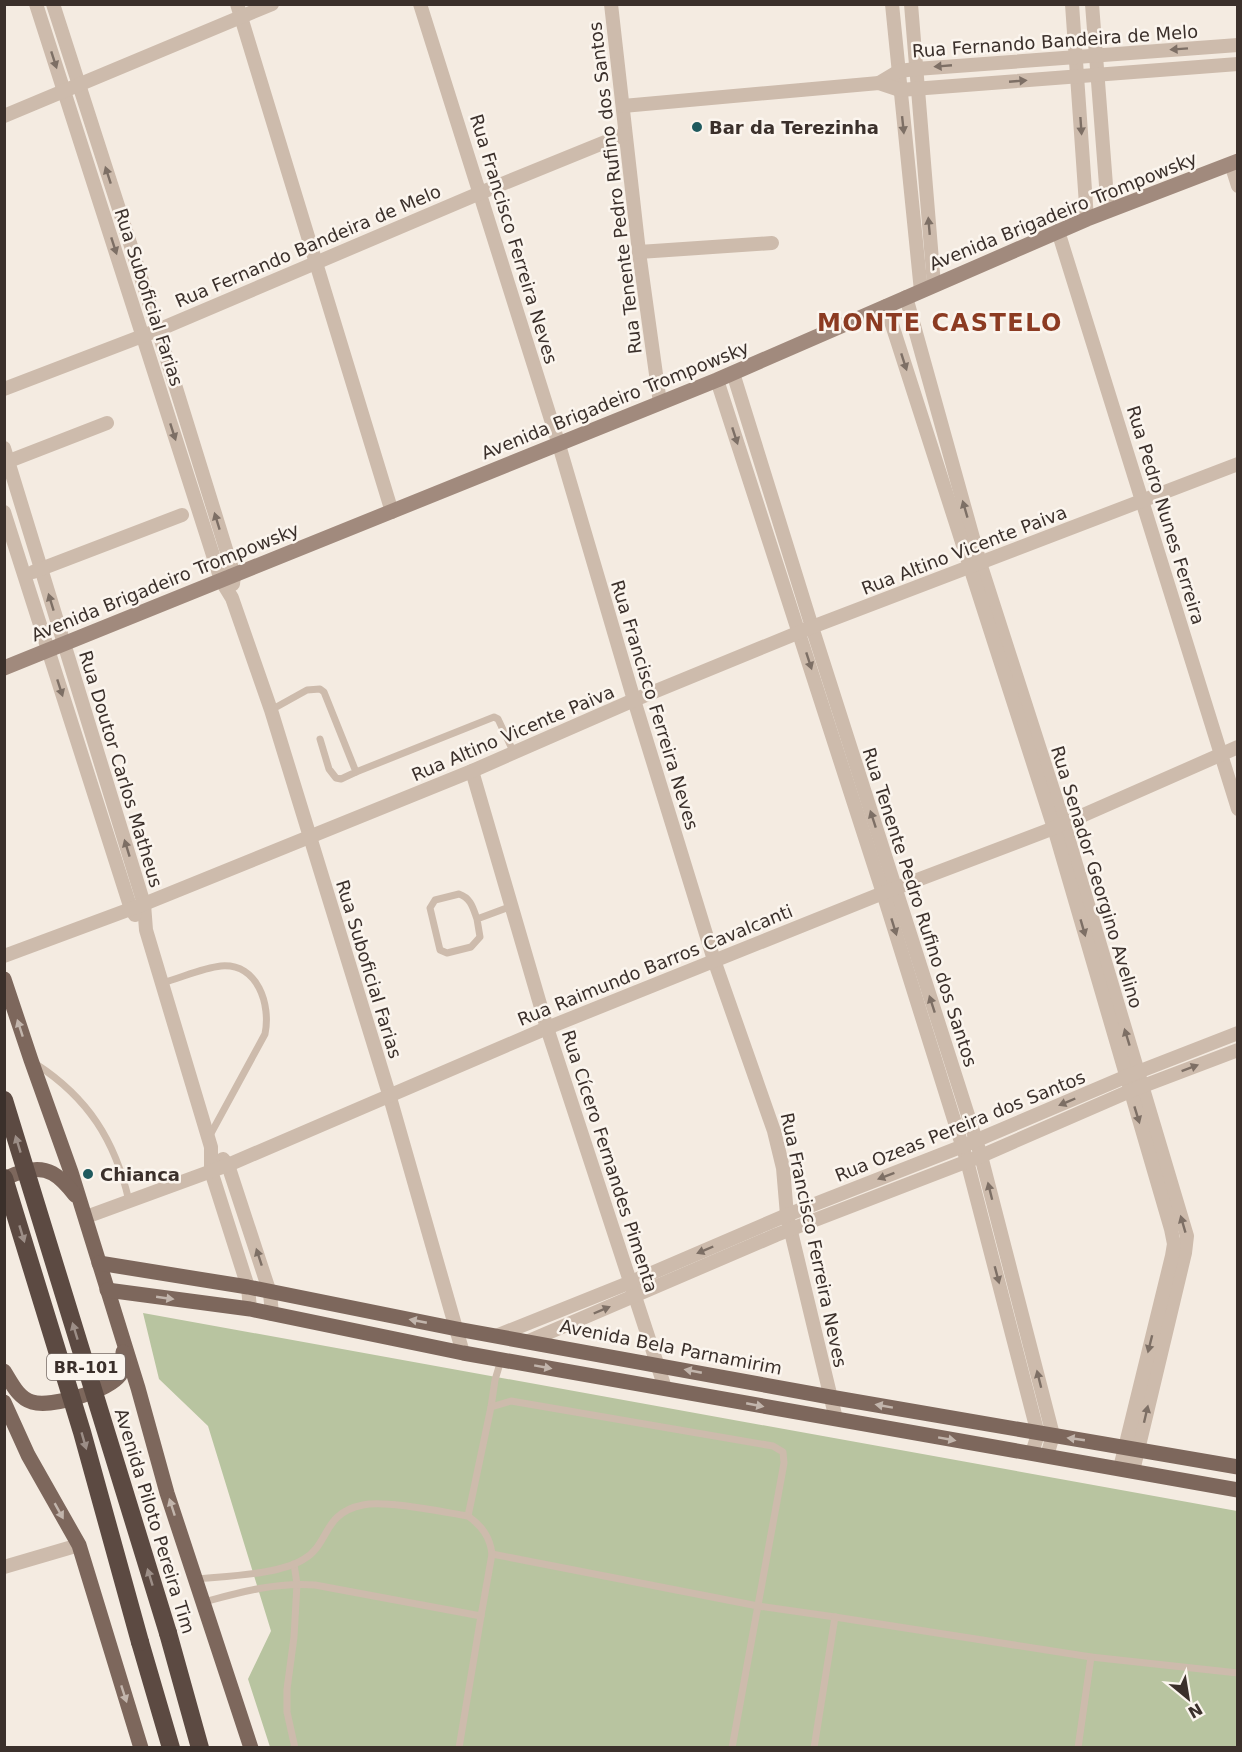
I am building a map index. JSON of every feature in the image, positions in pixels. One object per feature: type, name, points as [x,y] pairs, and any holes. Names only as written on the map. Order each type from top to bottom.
[{"type":"highway","name":"Avenida Piloto Pereira Tim","points":[[4,1100],[168,1633],[200,1748]]},
{"type":"highway","name":"BR-101","points":[[6,1178],[82,1432],[171,1748]]},
{"type":"main road","points":[[4,979],[86,1217],[167,1493],[251,1748]]},
{"type":"main road","points":[[6,1178],[26,1171],[49,1171],[63,1180],[80,1202]]},
{"type":"main road","name":"Avenida Bela Parnamirim","points":[[99,1263],[248,1287],[457,1329],[830,1397],[1238,1467]]},
{"type":"main road","points":[[107,1290],[250,1310],[501,1360],[1238,1490]]},
{"type":"main road","points":[[4,1371],[26,1399],[46,1404],[60,1401],[102,1387],[115,1380],[123,1368],[123,1340]]},
{"type":"main road","points":[[4,1402],[28,1455],[79,1545],[141,1748]]},
{"type":"street","name":"Rua Suboficial Farias","points":[[36,4],[143,336],[227,577]]},
{"type":"street","name":"Rua Suboficial Farias","points":[[53,4],[158,330],[232,598],[271,710],[389,1094],[463,1353]]},
{"type":"street","points":[[4,116],[79,85],[239,11],[272,4]]},
{"type":"street","name":"Rua Francisco Ferreira Neves","points":[[420,4],[559,445],[714,960],[774,1131],[783,1168],[790,1229],[836,1419]]},
{"type":"street","name":"Rua Tenente Pedro Rufino dos Santos","points":[[611,4],[639,252],[660,403]]},
{"type":"street","name":"Rua Senador Georgino Avelino","points":[[892,4],[920,291],[975,565]]},
{"type":"street","name":"Rua Senador Georgino Avelino","points":[[911,4],[918,89],[920,291]]},
{"type":"street","points":[[1072,4],[1087,219]]},
{"type":"street","points":[[1092,4],[1108,211]]},
{"type":"street","points":[[239,11],[392,512]]},
{"type":"street","name":"Rua Fernando Bandeira de Melo","points":[[879,83],[899,71],[916,69],[1238,45]]},
{"type":"street","name":"Rua Fernando Bandeira de Melo","points":[[623,106],[879,83],[900,90],[1238,64]]},
{"type":"street","name":"Rua Fernando Bandeira de Melo","points":[[4,389],[158,330],[480,193],[625,135]]},
{"type":"street","points":[[1234,162],[1238,186]]},
{"type":"street","name":"Avenida Brigadeiro Trompowsky","points":[[4,668],[559,445],[734,373],[1058,231],[1234,162]]},
{"type":"street","name":"Rua Pedro Nunes Ferreira","points":[[1058,231],[1238,809]]},
{"type":"street","points":[[639,252],[772,243]]},
{"type":"street","name":"Rua Senador Georgino Avelino","points":[[886,306],[975,565],[1059,826],[1136,1089],[1187,1236],[1185,1253],[1126,1469]]},
{"type":"street","name":"Rua Tenente Pedro Rufino dos Santos","points":[[734,373],[806,630]]},
{"type":"street","name":"Rua Tenente Pedro Rufino dos Santos","points":[[717,380],[806,630],[889,890],[981,1155],[1046,1435]]},
{"type":"street","points":[[7,463],[107,423]]},
{"type":"street","name":"Rua Doutor Carlos Matheus","points":[[4,448],[63,643],[138,906]]},
{"type":"street","name":"Rua Altino Vicente Paiva","points":[[4,956],[138,906],[472,771],[634,700],[806,630],[1238,464]]},
{"type":"street","name":"Rua Doutor Carlos Matheus","points":[[4,512],[47,650],[146,930],[210,1142],[211,1172],[248,1287],[250,1310]]},
{"type":"street","points":[[24,575],[182,514]]},
{"type":"street","name":"Rua Raimundo Barros Cavalcanti","points":[[86,1217],[211,1172],[547,1028],[889,890],[1059,826],[1238,747]]},
{"type":"street","name":"Rua Cícero Fernandes Pimenta","points":[[472,771],[547,1028],[665,1388]]},
{"type":"street","name":"Rua Tenente Pedro Rufino dos Santos","points":[[889,890],[1046,1435]]},
{"type":"street","name":"Rua Ozeas Pereira dos Santos","points":[[496,1336],[631,1282],[787,1215],[976,1141],[1238,1033]]},
{"type":"street","points":[[1208,1045],[1212,1059]]},
{"type":"street","name":"Rua Ozeas Pereira dos Santos","points":[[529,1341],[790,1229],[967,1161],[1136,1089],[1238,1050]]},
{"type":"street","name":"Rua Doutor Carlos Matheus","points":[[210,1142],[228,1165],[270,1293],[272,1314]]},
{"type":"street","points":[[1032,1453],[1046,1435]]},
{"type":"street","points":[[1046,1435],[1047,1456]]},
{"type":"street","points":[[4,1567],[79,1545]]},
{"type":"lane","points":[[271,710],[308,690],[320,689],[324,692],[356,772]]},
{"type":"lane","points":[[320,739],[329,769],[336,778],[341,779],[494,717],[498,719],[514,753]]},
{"type":"lane","points":[[459,894],[471,903],[477,919],[480,937],[474,944],[447,953],[440,950],[430,908],[435,900],[459,894]]},
{"type":"lane","points":[[477,919],[512,906]]},
{"type":"lane","points":[[162,983],[221,966],[233,967],[254,980],[266,1004],[268,1020],[265,1034],[210,1142]]},
{"type":"lane","points":[[31,1060],[71,1090],[93,1116],[115,1153],[124,1176],[129,1201]]},
{"type":"lane","points":[[468,1516],[501,1360]]},
{"type":"lane","points":[[491,1407],[511,1401],[779,1448],[785,1456],[732,1748]]},
{"type":"lane","points":[[196,1580],[274,1570],[294,1564],[306,1558],[316,1549],[326,1529],[336,1517],[361,1505],[379,1504],[468,1516],[477,1522],[488,1536],[492,1554],[459,1748]]},
{"type":"lane","points":[[492,1554],[758,1606],[1091,1657],[1238,1673]]},
{"type":"lane","points":[[294,1564],[297,1584],[287,1712],[295,1748]]},
{"type":"lane","points":[[204,1602],[255,1588],[297,1584],[315,1585],[481,1616]]},
{"type":"lane","points":[[814,1748],[835,1617]]},
{"type":"lane","points":[[1078,1748],[1091,1657]]},
{"type":"green space","points":[[143,1313],[1237,1511],[1237,1747],[270,1747],[248,1679],[271,1631],[208,1426],[159,1379]]},
{"type":"place","name":"Bar da Terezinha","points":[[697,127]]},
{"type":"place","name":"Chianca","points":[[88,1174]]},
{"type":"district","name":"MONTE CASTELO","points":[[940,323]]}]
